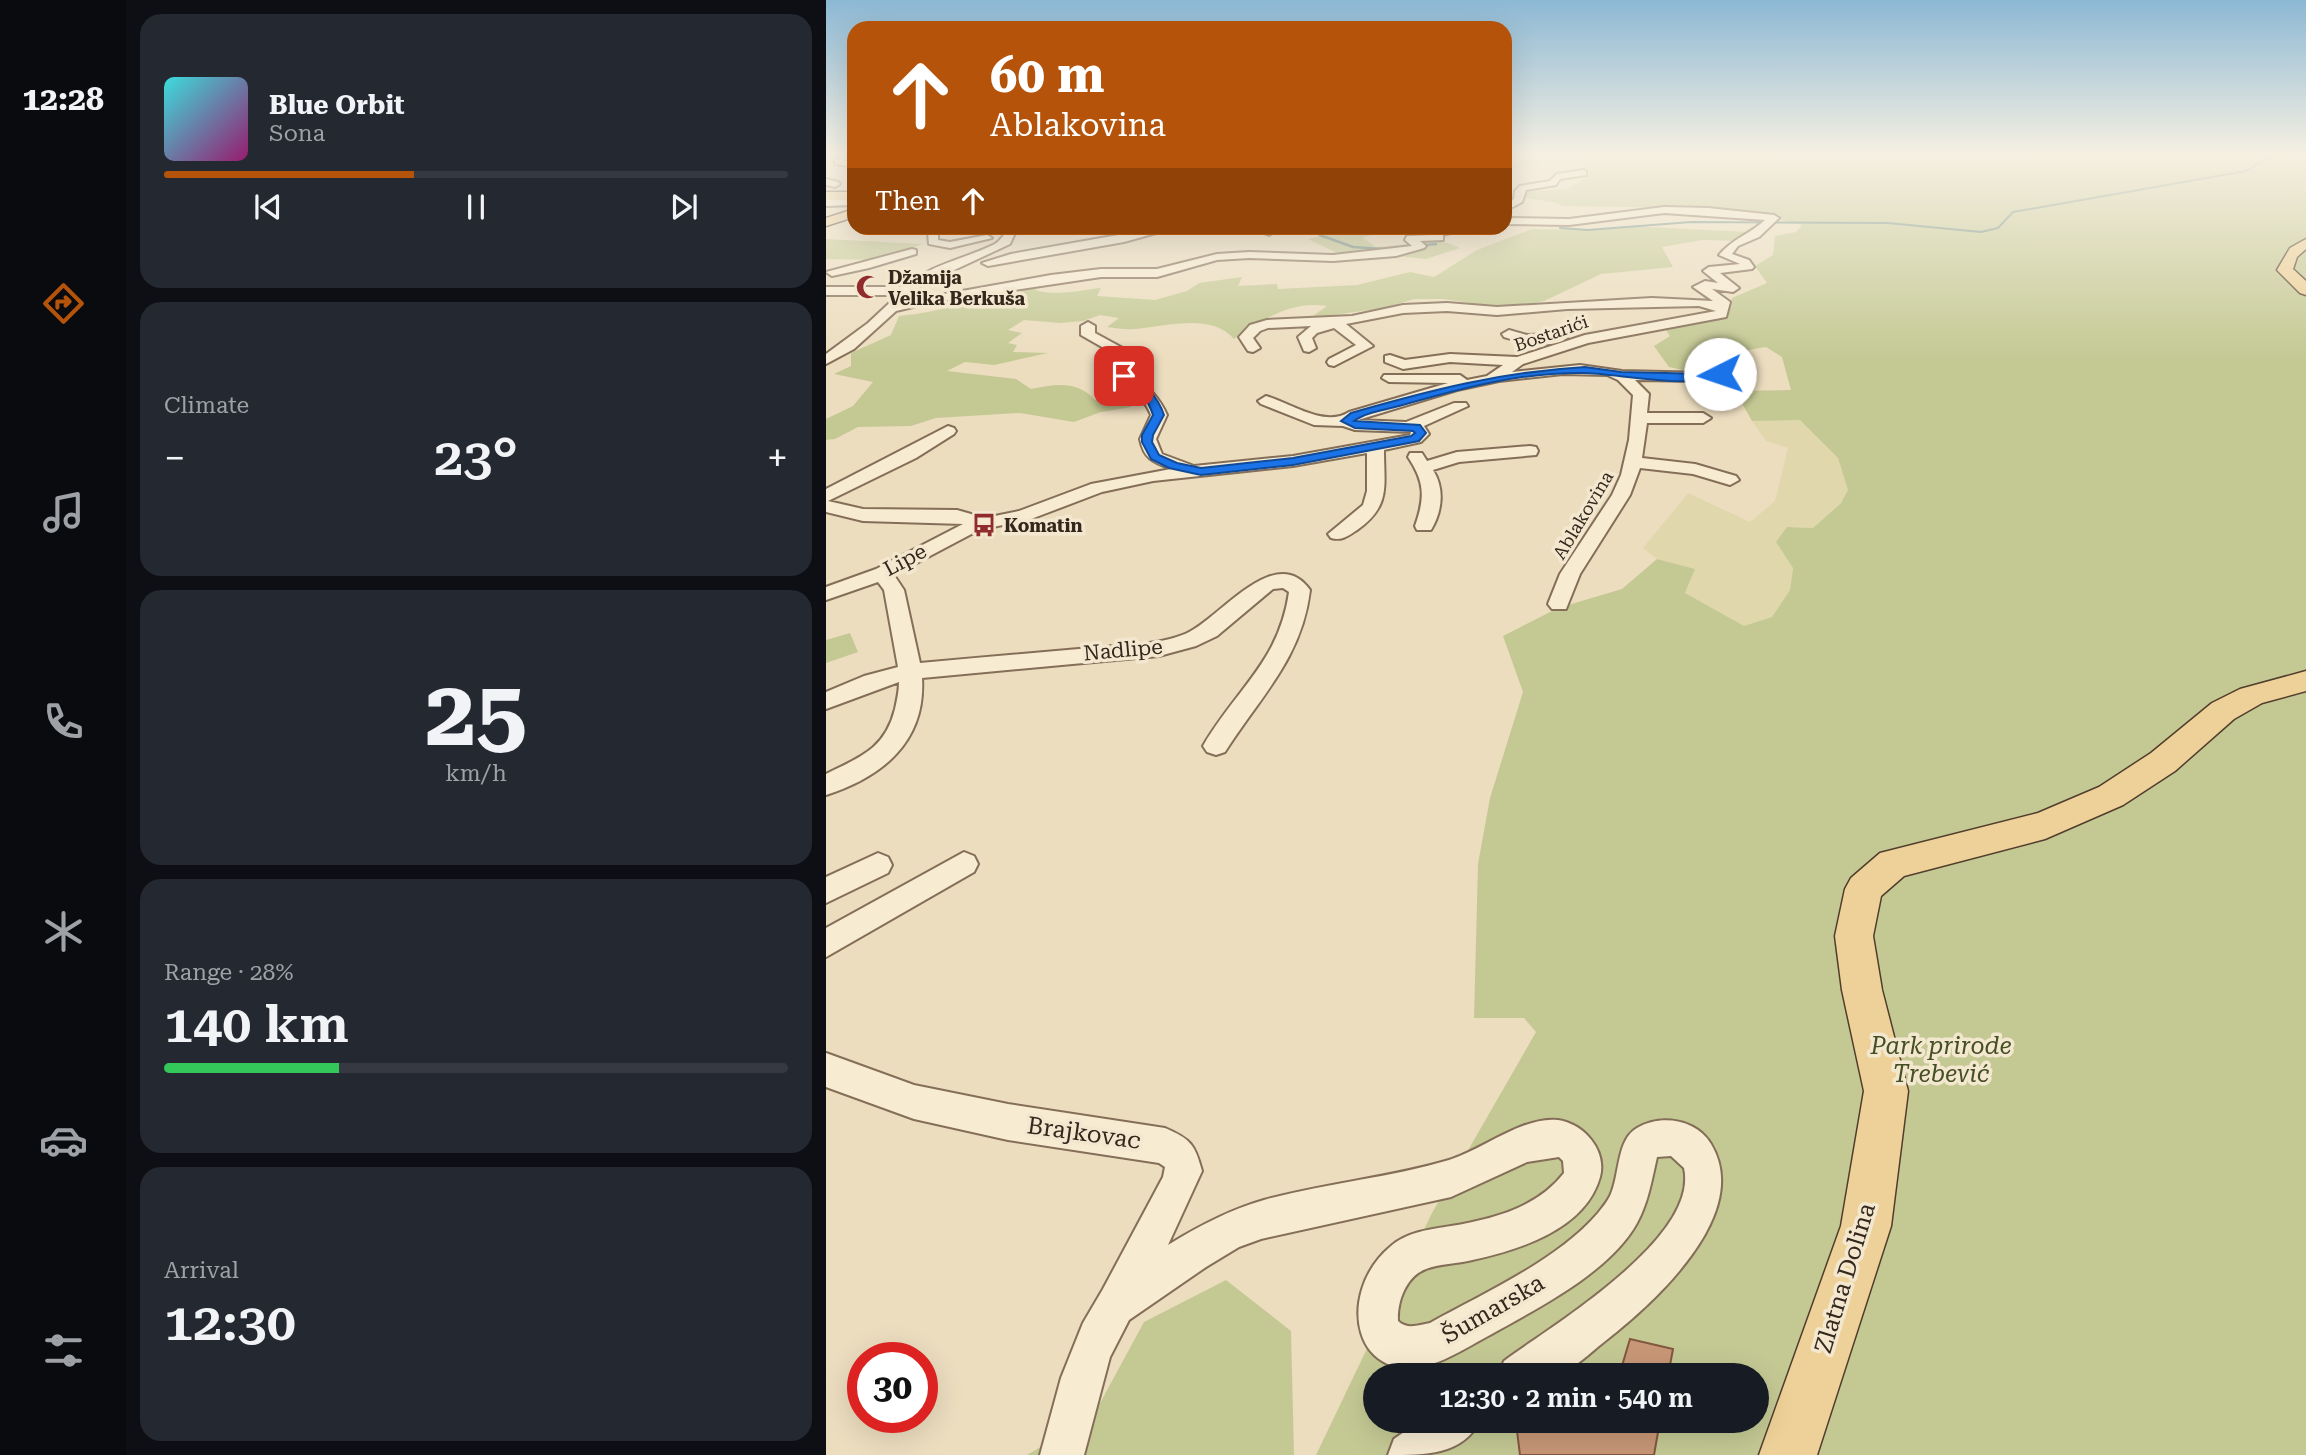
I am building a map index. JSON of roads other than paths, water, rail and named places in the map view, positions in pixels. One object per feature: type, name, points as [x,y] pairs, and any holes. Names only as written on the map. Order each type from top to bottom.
[{"type":"main road","points":[[2306,243],[2297,247],[2287,260],[2285,270],[2306,290]]},
{"type":"main road","name":"Zlatna Dolina","points":[[1788,1455],[1866,1226],[1886,1091],[1862,990],[1854,936],[1864,889],[1893,864],[2045,825],[2111,796],[2163,762],[2223,711],[2251,696],[2306,681]]},
{"type":"street","points":[[1720,306],[1724,302],[1699,287],[1734,286],[1709,271],[1748,267],[1745,262],[1725,255],[1734,244],[1755,235],[1770,222]]},
{"type":"street","points":[[933,235],[933,242],[950,245],[994,235]]},
{"type":"street","points":[[998,247],[1012,235]]},
{"type":"street","points":[[953,271],[1018,255],[1136,235]]},
{"type":"street","points":[[891,308],[1051,279],[1101,273],[1157,273],[1206,259],[1251,259],[1310,265],[1346,257],[1407,252],[1420,245],[1410,239],[1440,238],[1438,235]]},
{"type":"street","points":[[826,360],[849,346],[906,291],[933,273],[998,247],[1022,242]]},
{"type":"street","points":[[998,247],[1018,255]]},
{"type":"street","points":[[906,291],[826,289],[829,271],[865,266],[912,252]]},
{"type":"street","name":"Bostarići","points":[[1253,348],[1246,337],[1260,326],[1352,320],[1403,309],[1439,307],[1497,311],[1616,303],[1699,302],[1720,306],[1723,311],[1713,317],[1666,322],[1634,332],[1585,339],[1518,361],[1491,380],[1455,386],[1355,415],[1346,421]]},
{"type":"street","points":[[1309,348],[1305,337],[1308,333],[1334,322],[1366,346],[1334,362]]},
{"type":"street","points":[[1088,326],[1086,332],[1092,338],[1115,347],[1123,354],[1124,376],[1142,387],[1156,407],[1158,415],[1147,435],[1147,442],[1155,457],[1173,466],[1201,472]]},
{"type":"street","points":[[1509,334],[1527,340],[1556,337],[1585,339]]},
{"type":"street","points":[[1390,359],[1403,365],[1450,358],[1518,361]]},
{"type":"street","points":[[1389,378],[1491,380],[1532,373],[1585,370],[1621,375],[1709,377],[1738,371]]},
{"type":"street","name":"Ablakovina","points":[[1559,604],[1570,574],[1621,495],[1634,462],[1641,394],[1621,375]]},
{"type":"street","points":[[1266,401],[1314,421],[1346,421],[1407,434]]},
{"type":"street","points":[[826,506],[863,515],[957,516],[982,523],[1024,514],[1097,488],[1153,476],[1293,461],[1376,448],[1460,406]]},
{"type":"street","points":[[1638,418],[1703,418]]},
{"type":"street","points":[[826,496],[910,454],[948,431]]},
{"type":"street","points":[[1407,434],[1434,487],[1432,505],[1424,526]]},
{"type":"street","points":[[1338,534],[1371,510],[1377,497],[1374,476],[1376,448]]},
{"type":"street","points":[[1424,467],[1457,457],[1530,451]]},
{"type":"street","points":[[1634,462],[1695,469],[1730,480]]},
{"type":"street","name":"Lipe","points":[[826,594],[883,573],[942,540],[982,523]]},
{"type":"street","points":[[826,785],[870,765],[893,743],[903,725],[911,690],[910,671],[894,590],[883,573]]},
{"type":"street","name":"Nadlipe","points":[[910,671],[1159,649],[1184,643],[1215,628],[1265,584],[1275,580],[1292,583],[1300,590],[1299,615],[1293,636],[1216,746]]},
{"type":"street","points":[[826,701],[872,681],[910,671]]},
{"type":"street","points":[[826,944],[964,864]]},
{"type":"street","points":[[826,891],[878,865]]},
{"type":"street","name":"Brajkovac","points":[[826,1070],[914,1102],[1009,1122],[1165,1146],[1180,1156],[1184,1171],[1176,1190],[1116,1305]]},
{"type":"street","name":"Šumarska","points":[[1062,1455],[1069,1422],[1099,1335],[1116,1305],[1232,1230],[1286,1212],[1451,1178],[1531,1141],[1558,1138],[1570,1143],[1580,1154],[1583,1173],[1576,1189],[1557,1208],[1502,1232],[1453,1245],[1424,1248],[1406,1258],[1390,1274],[1375,1308],[1378,1329],[1389,1341],[1403,1348],[1420,1348],[1436,1342],[1563,1268],[1609,1230],[1623,1210],[1642,1146],[1648,1140],[1658,1135],[1669,1136],[1690,1147],[1702,1164],[1702,1194],[1693,1215],[1671,1249],[1627,1298],[1538,1363]]},
{"type":"street","points":[[1410,1455],[1441,1433]]},
{"type":"waterway","points":[[1560,228],[1588,230],[1691,222],[1888,223],[1981,232],[1998,228],[2004,222]]},
{"type":"waterway","points":[[1320,235],[1324,237]]},
{"type":"waterway","points":[[1320,235],[1353,247],[1384,249]]},
{"type":"waterway","points":[[1394,248],[1436,244]]},
{"type":"place","name":"Džamija Velika Berkuša","points":[[868,287]]},
{"type":"place","name":"Komatin","points":[[984,525]]},
{"type":"park label","name":"Park prirode Trebević","points":[[1941,1060]]}]
